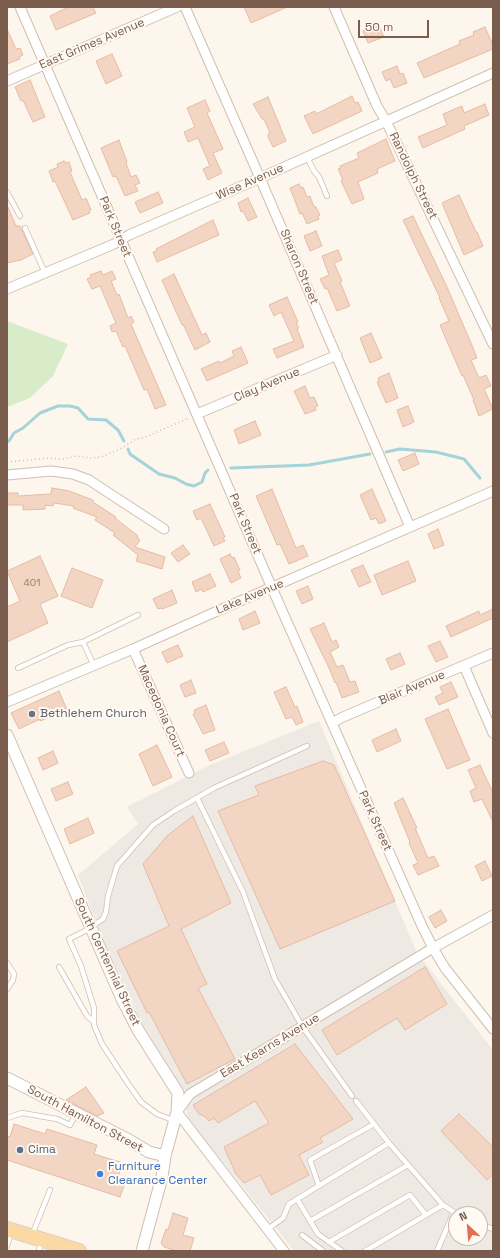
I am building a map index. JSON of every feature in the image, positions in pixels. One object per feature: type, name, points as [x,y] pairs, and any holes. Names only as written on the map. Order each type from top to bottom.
[{"type":"main road","points":[[9,1229],[37,1242],[79,1251]]},
{"type":"street","name":"Park Street","points":[[20,7],[272,588],[422,926],[433,948],[446,968],[493,1029]]},
{"type":"street","name":"East Grimes Avenue","points":[[7,81],[177,7]]},
{"type":"street","name":"Sharon Street","points":[[185,7],[337,355],[410,527]]},
{"type":"street","name":"Randolph Street","points":[[334,7],[376,106],[386,121],[493,344]]},
{"type":"street","name":"Wise Avenue","points":[[7,289],[114,244],[129,235],[493,73]]},
{"type":"street","name":"Clay Avenue","points":[[197,414],[337,355]]},
{"type":"street","points":[[7,475],[51,471],[73,474],[89,480],[164,530]]},
{"type":"street","name":"Lake Avenue","points":[[7,702],[94,666],[493,491]]},
{"type":"street","name":"Macedonia Court","points":[[133,649],[189,773]]},
{"type":"street","name":"Blair Avenue","points":[[332,723],[493,653]]},
{"type":"street","points":[[464,666],[493,733]]},
{"type":"street","name":"South Centennial Street","points":[[7,735],[122,999],[142,1036],[178,1093],[176,1116]]},
{"type":"street","name":"East Kearns Avenue","points":[[142,1251],[162,1177],[165,1156],[176,1116],[190,1094],[433,948],[493,915]]},
{"type":"street","name":"South Hamilton Street","points":[[9,1081],[129,1140],[149,1152],[165,1156]]},
{"type":"street","points":[[176,1116],[284,1251]]},
{"type":"lane","points":[[307,157],[314,171],[319,177],[327,196]]},
{"type":"lane","points":[[7,192],[20,216]]},
{"type":"lane","points":[[25,228],[45,273]]},
{"type":"lane","points":[[18,668],[68,645],[83,642],[138,615]]},
{"type":"lane","points":[[83,642],[94,666]]},
{"type":"lane","points":[[176,1116],[157,1114],[141,1102],[102,1044],[94,1022],[94,1008],[81,966],[69,939],[91,928],[103,919],[117,866],[153,825],[214,788],[308,746]]},
{"type":"lane","points":[[197,798],[243,892],[275,979],[302,1026],[352,1096]]},
{"type":"lane","points":[[7,963],[14,974],[13,980],[7,990]]},
{"type":"lane","points":[[58,967],[87,1016],[94,1022]]},
{"type":"lane","points":[[356,1102],[442,1205],[448,1209]]},
{"type":"lane","points":[[7,1118],[22,1113],[57,1119],[70,1125],[76,1114]]},
{"type":"lane","points":[[320,1186],[310,1160],[374,1124]]},
{"type":"lane","points":[[268,1230],[283,1218],[289,1204],[389,1143]]},
{"type":"lane","points":[[310,1221],[408,1165]]},
{"type":"lane","points":[[37,1242],[50,1190]]},
{"type":"lane","points":[[329,1242],[410,1195],[426,1215]]},
{"type":"lane","points":[[297,1200],[318,1234],[342,1251]]},
{"type":"lane","points":[[365,1251],[442,1205]]},
{"type":"lane","points":[[437,1251],[448,1228]]},
{"type":"lane","points":[[7,1246],[9,1229]]},
{"type":"lane","points":[[302,1235],[323,1251]]},
{"type":"path","points":[[7,462],[49,458],[63,460],[77,456],[90,458],[101,457],[120,449],[136,439],[143,438],[197,414]]},
{"type":"shaded area","points":[[319,721],[417,953],[493,1050],[493,1251],[294,1251],[188,1118],[182,1088],[143,1025],[108,953],[78,875],[138,824],[127,807],[210,765]]},
{"type":"green space","points":[[7,321],[68,344],[53,376],[30,398],[7,407]]},
{"type":"building","points":[[68,7],[93,7],[96,13],[56,30],[50,16]]},
{"type":"building","points":[[244,7],[287,7],[251,23]]},
{"type":"building","points":[[379,25],[384,37],[368,43],[363,31]]},
{"type":"building","points":[[485,27],[493,45],[493,49],[424,78],[417,63],[460,44],[459,41],[474,35],[473,32]]},
{"type":"building","points":[[7,29],[16,49],[20,48],[23,55],[19,57],[20,59],[7,64]]},
{"type":"building","points":[[112,54],[122,76],[106,84],[96,61]]},
{"type":"building","points":[[397,66],[400,74],[403,73],[407,83],[394,88],[390,79],[386,81],[382,72]]},
{"type":"building","points":[[30,80],[45,117],[33,122],[15,87]]},
{"type":"building","points":[[352,96],[355,103],[358,102],[362,111],[313,134],[304,116],[315,111],[316,114]]},
{"type":"building","points":[[268,97],[286,141],[273,147],[268,137],[268,134],[270,133],[264,119],[262,119],[253,104]]},
{"type":"building","points":[[205,100],[210,111],[207,113],[223,149],[213,153],[222,173],[208,180],[203,169],[210,166],[198,138],[188,142],[184,132],[195,127],[187,108]]},
{"type":"building","points":[[485,104],[489,115],[464,126],[465,129],[423,148],[418,137],[447,125],[443,114],[462,106],[464,113]]},
{"type":"building","points":[[386,139],[395,161],[377,169],[378,173],[358,182],[364,199],[352,204],[341,181],[343,180],[338,169],[341,168],[340,166],[359,158],[357,153]]},
{"type":"building","points":[[119,140],[131,177],[136,175],[140,183],[135,185],[138,191],[125,196],[116,176],[113,177],[101,148]]},
{"type":"building","points":[[64,161],[65,163],[69,162],[72,171],[70,172],[82,200],[86,198],[91,210],[89,211],[90,213],[73,220],[55,181],[53,182],[49,171],[58,167],[57,164]]},
{"type":"building","points":[[299,184],[301,188],[303,187],[307,197],[310,196],[314,207],[316,207],[320,215],[318,216],[319,219],[307,224],[302,213],[300,214],[290,188]]},
{"type":"building","points":[[158,192],[163,203],[140,213],[135,202]]},
{"type":"building","points":[[459,195],[483,246],[464,255],[442,203]]},
{"type":"building","points":[[248,198],[257,217],[248,221],[243,211],[241,212],[238,203]]},
{"type":"building","points":[[7,205],[16,226],[20,226],[33,254],[21,260],[7,263]]},
{"type":"building","points":[[413,216],[447,287],[471,343],[477,358],[471,360],[479,378],[486,375],[491,386],[484,389],[493,409],[479,416],[474,400],[440,325],[449,321],[440,298],[403,220]]},
{"type":"building","points":[[213,220],[219,235],[157,262],[153,252],[157,251],[156,249]]},
{"type":"building","points":[[316,231],[322,246],[310,251],[304,236]]},
{"type":"building","points":[[338,250],[342,260],[334,263],[342,281],[340,282],[350,306],[337,311],[327,288],[325,289],[320,279],[329,275],[322,256]]},
{"type":"building","points":[[101,271],[103,275],[112,271],[116,279],[111,281],[117,295],[119,294],[128,318],[131,316],[134,322],[131,324],[166,405],[155,409],[147,389],[144,390],[125,346],[123,347],[116,331],[112,332],[110,326],[116,323],[100,286],[92,289],[87,279],[91,277],[90,275]]},
{"type":"building","points":[[174,274],[202,335],[206,333],[210,342],[195,350],[162,280]]},
{"type":"building","points":[[287,297],[298,322],[296,323],[299,328],[297,329],[304,347],[277,358],[273,349],[294,341],[281,312],[274,316],[269,305]]},
{"type":"building","points":[[371,333],[382,358],[370,363],[360,338]]},
{"type":"building","points":[[241,347],[248,363],[207,381],[201,369],[219,361],[220,363],[234,356],[232,351]]},
{"type":"building","points":[[389,373],[398,398],[386,403],[377,382],[379,381],[378,378]]},
{"type":"building","points":[[305,386],[310,398],[314,397],[318,406],[315,407],[316,410],[305,414],[294,391]]},
{"type":"building","points":[[408,406],[414,422],[403,427],[397,410]]},
{"type":"building","points":[[255,421],[261,435],[239,444],[234,430]]},
{"type":"building","points":[[415,453],[419,464],[403,471],[398,460]]},
{"type":"building","points":[[52,488],[69,491],[93,500],[93,502],[116,517],[115,518],[138,536],[137,538],[140,540],[135,547],[165,557],[162,569],[136,561],[138,555],[113,535],[115,533],[95,520],[97,517],[73,508],[74,506],[54,503],[53,506],[45,505],[45,509],[23,510],[23,505],[7,505],[7,493],[18,493],[18,496],[51,494]]},
{"type":"building","points":[[272,489],[296,548],[303,545],[308,556],[289,564],[280,544],[277,545],[256,496]]},
{"type":"building","points":[[372,489],[386,521],[379,524],[376,518],[371,520],[360,495]]},
{"type":"building","points":[[210,504],[225,537],[223,538],[225,541],[214,546],[201,518],[197,520],[193,511]]},
{"type":"building","points":[[438,529],[444,545],[434,549],[428,534]]},
{"type":"building","points":[[183,545],[190,554],[178,562],[171,553]]},
{"type":"building","points":[[230,554],[232,558],[234,557],[240,570],[238,571],[241,578],[231,583],[220,559]]},
{"type":"building","points":[[40,556],[58,596],[40,604],[48,623],[7,642],[7,607],[20,601],[7,571]]},
{"type":"building","points":[[408,561],[416,581],[382,595],[374,575]]},
{"type":"building","points":[[363,565],[371,582],[359,587],[351,570]]},
{"type":"building","points":[[72,568],[103,580],[92,608],[61,596]]},
{"type":"building","points":[[210,574],[216,586],[203,592],[202,589],[196,592],[192,582]]},
{"type":"building","points":[[308,586],[313,599],[302,604],[296,591]]},
{"type":"building","points":[[172,590],[177,603],[162,609],[158,609],[153,599]]},
{"type":"building","points":[[493,609],[493,618],[451,637],[446,626],[479,611],[480,615]]},
{"type":"building","points":[[255,611],[260,623],[243,630],[239,619]]},
{"type":"building","points":[[324,623],[332,642],[336,640],[339,647],[330,652],[337,667],[343,665],[350,682],[355,681],[359,692],[342,698],[336,682],[335,683],[310,629]]},
{"type":"building","points":[[440,641],[448,657],[436,662],[428,646]]},
{"type":"building","points":[[178,645],[183,656],[167,663],[162,652]]},
{"type":"building","points":[[400,653],[405,664],[391,670],[386,659]]},
{"type":"building","points":[[191,680],[196,693],[185,697],[180,685]]},
{"type":"building","points":[[451,682],[458,697],[439,705],[435,697],[443,693],[440,687]]},
{"type":"building","points":[[286,687],[295,707],[297,706],[303,722],[296,725],[292,717],[286,719],[274,692]]},
{"type":"building","name":"Bethlehem Church","points":[[59,691],[68,712],[40,721],[40,719],[19,729],[11,713]]},
{"type":"building","points":[[206,705],[215,730],[203,734],[193,714],[195,713],[194,710]]},
{"type":"building","points":[[448,709],[470,760],[447,769],[425,719]]},
{"type":"building","points":[[396,729],[401,741],[377,752],[372,740]]},
{"type":"building","points":[[224,742],[229,753],[210,761],[205,750]]},
{"type":"building","points":[[157,745],[172,777],[153,786],[139,754]]},
{"type":"building","points":[[53,751],[58,763],[43,770],[38,758]]},
{"type":"building","points":[[323,761],[334,765],[395,901],[280,949],[218,811],[259,795],[255,786]]},
{"type":"building","points":[[480,765],[493,793],[493,822],[482,799],[474,802],[470,791],[476,788],[468,770]]},
{"type":"building","points":[[68,782],[73,794],[56,801],[51,789]]},
{"type":"building","points":[[403,798],[417,828],[415,828],[428,858],[434,856],[439,866],[418,875],[413,865],[418,863],[394,803]]},
{"type":"building","points":[[193,816],[231,903],[181,929],[207,984],[198,988],[235,1059],[187,1084],[149,1012],[147,1013],[117,951],[169,926],[143,864],[168,835]]},
{"type":"building","points":[[88,818],[94,833],[70,844],[64,829]]},
{"type":"building","points":[[485,861],[492,876],[482,881],[475,866]]},
{"type":"building","points":[[441,910],[447,921],[435,928],[429,917]]},
{"type":"building","points":[[425,967],[447,1004],[405,1030],[397,1018],[337,1055],[322,1030]]},
{"type":"building","points":[[295,1044],[353,1119],[320,1138],[323,1142],[299,1155],[309,1175],[271,1195],[260,1175],[244,1183],[236,1174],[224,1147],[269,1123],[255,1101],[218,1123],[214,1118],[209,1121],[204,1116],[199,1114],[193,1105]]},
{"type":"building","points":[[86,1087],[104,1113],[97,1116],[66,1100]]},
{"type":"building","points":[[459,1114],[493,1147],[493,1174],[487,1180],[441,1131]]},
{"type":"building","points":[[14,1124],[45,1134],[47,1129],[97,1145],[94,1154],[123,1163],[118,1177],[126,1180],[120,1197],[7,1160],[7,1136],[10,1137]]},
{"type":"building","points":[[173,1213],[188,1218],[183,1235],[194,1238],[190,1251],[176,1251],[164,1247],[161,1243],[166,1229],[168,1230]]},
{"type":"waterway","points":[[7,442],[14,433],[23,428],[40,413],[58,406],[78,408],[88,419],[106,420],[118,430],[124,441]]},
{"type":"waterway","points":[[128,449],[130,454],[159,474],[175,478],[186,484],[194,486],[202,482],[205,473],[208,470]]},
{"type":"waterway","points":[[386,452],[400,449],[436,452],[464,459],[480,478]]},
{"type":"waterway","points":[[231,468],[309,465],[370,454]]},
{"type":"place","name":"Bethlehem Church","points":[[32,714]]},
{"type":"place","name":"Cima","points":[[20,1150]]},
{"type":"place","name":"Furniture Clearance Center","points":[[100,1174]]}]
